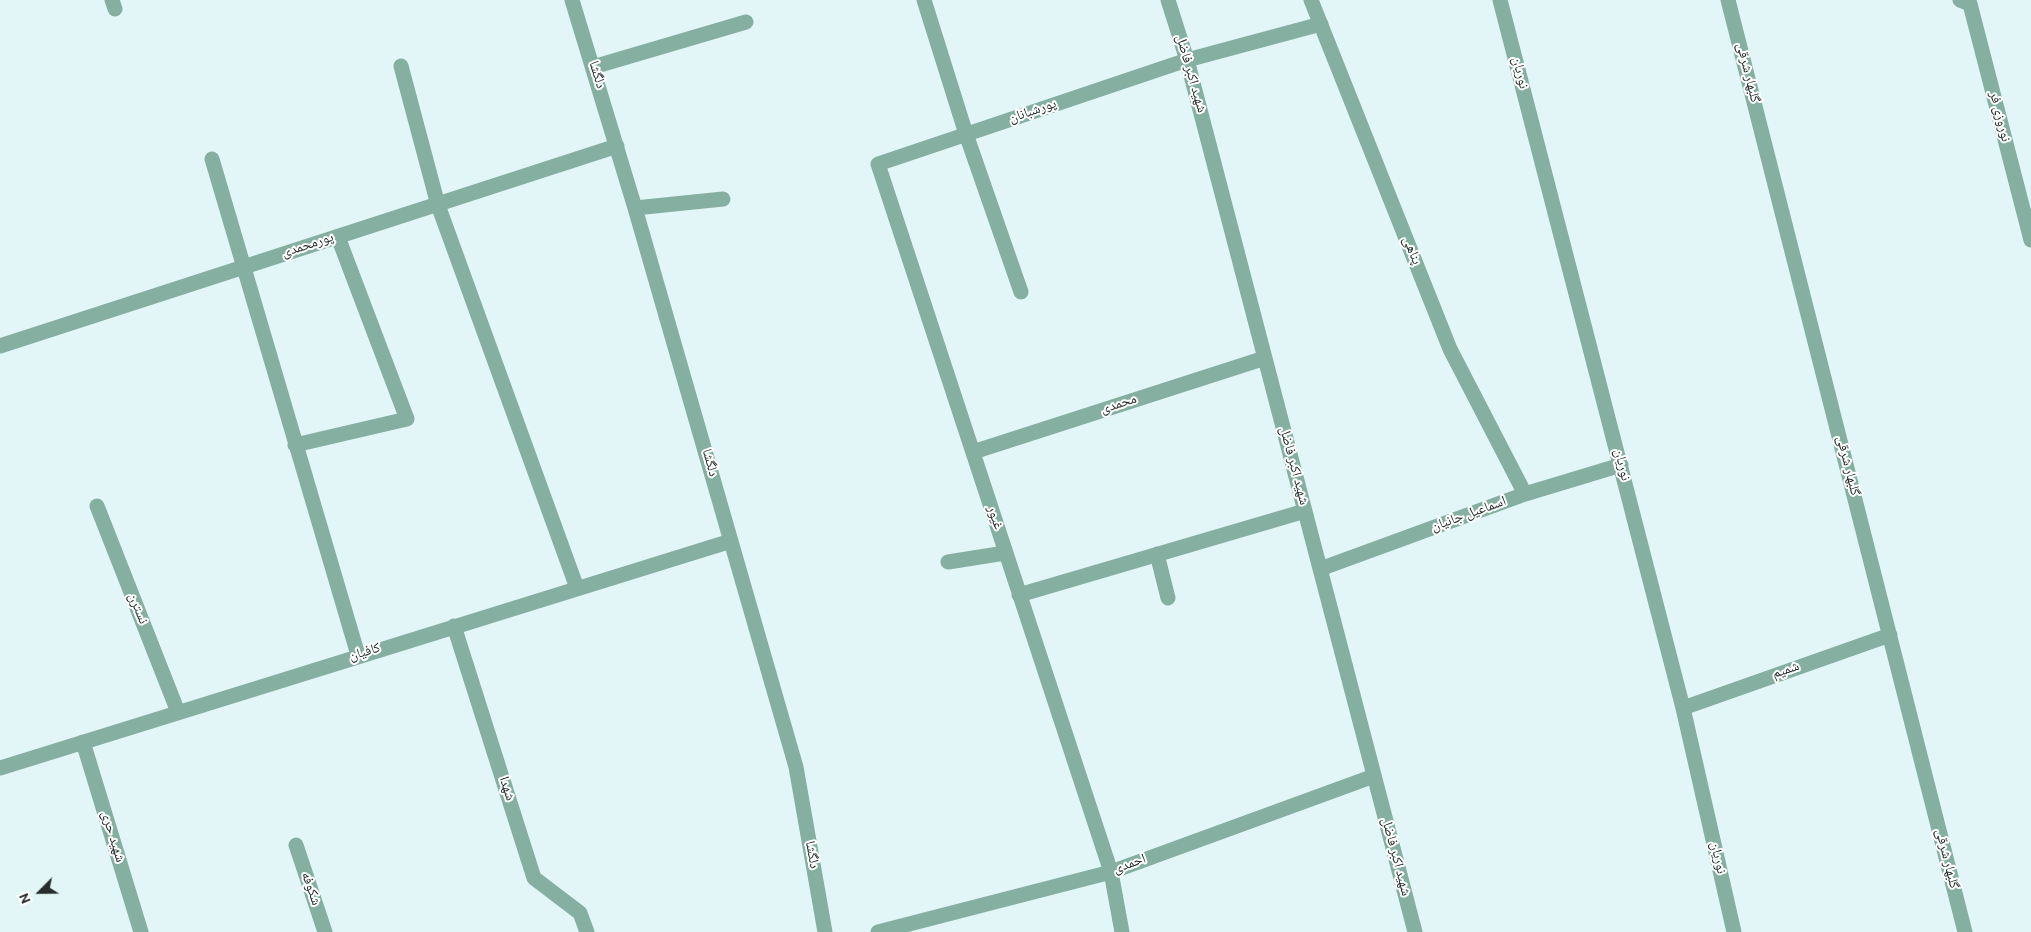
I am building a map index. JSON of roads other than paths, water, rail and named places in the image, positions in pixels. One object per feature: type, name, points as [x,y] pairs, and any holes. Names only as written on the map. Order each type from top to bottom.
[{"type":"street","name":"دلگشا","points":[[572,0],[594,67],[796,767],[825,932]]},
{"type":"street","points":[[924,0],[966,134],[1020,292]]},
{"type":"street","name":"شهید اکبر فاضل","points":[[1168,0],[1187,60],[1415,932]]},
{"type":"street","name":"پناهی","points":[[1311,0],[1450,349],[1525,494]]},
{"type":"street","name":"نوریان","points":[[1500,0],[1683,708],[1734,932]]},
{"type":"street","name":"گلبهار شرقی","points":[[1728,0],[1965,932]]},
{"type":"street","name":"نوروزی فر","points":[[1960,0],[1970,4],[2031,240]]},
{"type":"street","points":[[594,67],[746,22]]},
{"type":"street","name":"پورشبانان","points":[[878,164],[1187,60],[1321,24]]},
{"type":"street","points":[[401,66],[438,205],[577,588]]},
{"type":"street","name":"پورمحمدی","points":[[0,346],[617,146]]},
{"type":"street","points":[[212,159],[242,268],[358,655]]},
{"type":"street","name":"غیور","points":[[878,164],[1110,872],[1122,932]]},
{"type":"street","points":[[635,208],[723,199]]},
{"type":"street","points":[[295,445],[407,419],[338,237]]},
{"type":"street","name":"محمدی","points":[[972,452],[1265,358]]},
{"type":"street","name":"اسماعیل جانیان","points":[[1320,569],[1525,494],[1621,465]]},
{"type":"street","name":"نسترن","points":[[97,506],[178,712]]},
{"type":"street","points":[[1019,595],[1305,510]]},
{"type":"street","name":"کافیان","points":[[0,768],[358,655],[731,541]]},
{"type":"street","points":[[948,562],[1005,553]]},
{"type":"street","points":[[1156,554],[1168,598]]},
{"type":"street","name":"شهدا","points":[[454,626],[534,878],[580,913],[588,932]]},
{"type":"street","name":"شمیم","points":[[1683,708],[1890,635]]},
{"type":"street","name":"شهید حری","points":[[83,742],[140,932]]},
{"type":"street","name":"احمدی","points":[[878,932],[1110,872],[1374,776]]},
{"type":"street","name":"شکوفه","points":[[296,845],[325,932]]}]
